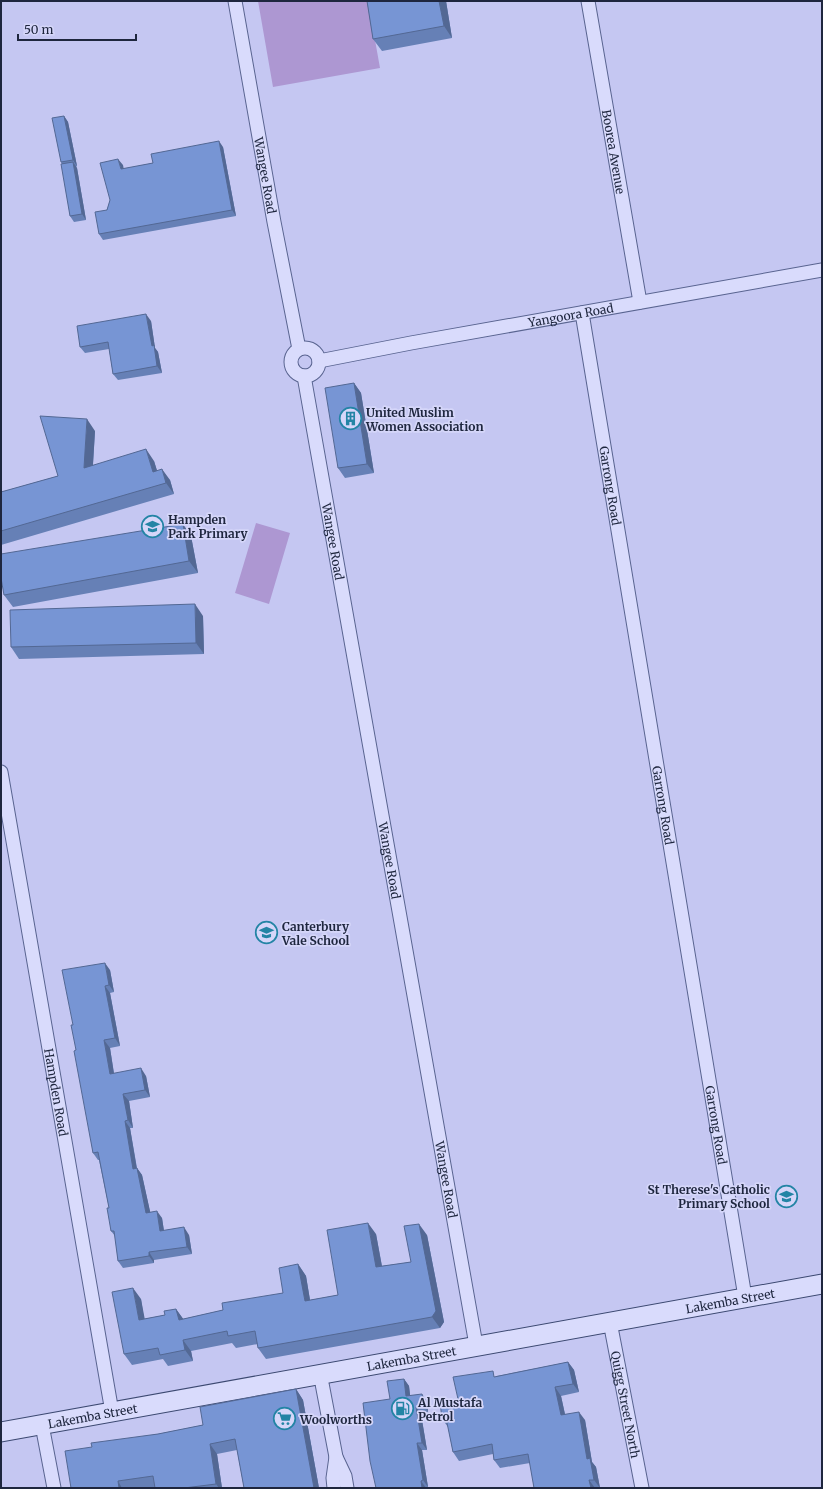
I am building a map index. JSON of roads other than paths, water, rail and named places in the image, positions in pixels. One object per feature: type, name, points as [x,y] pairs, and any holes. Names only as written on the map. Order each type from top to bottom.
[{"type":"main road","name":"Lakemba Street","points":[[1,1432],[320,1373],[822,1284]]},
{"type":"street","name":"Wangee Road","points":[[235,1],[274,222],[299,350]]},
{"type":"street","name":"Boorea Avenue","points":[[588,1],[640,302]]},
{"type":"street","name":"Yangoora Road","points":[[319,361],[822,270]]},
{"type":"street","name":"Garrong Road","points":[[582,313],[746,1297]]},
{"type":"street","points":[[308,348],[316,352],[319,361],[316,372],[304,376],[296,373],[292,365],[293,356],[299,350],[308,348]]},
{"type":"street","name":"Wangee Road","points":[[304,376],[476,1345]]},
{"type":"street","name":"Hampden Road","points":[[1,772],[112,1412]]},
{"type":"street","name":"Quigg Street North","points":[[610,1322],[642,1488]]},
{"type":"street","points":[[320,1373],[336,1457],[345,1476],[347,1488]]},
{"type":"street","points":[[42,1425],[54,1488]]},
{"type":"street","points":[[334,1488],[333,1478],[336,1457]]},
{"type":"place","name":"United Muslim Women Association","points":[[350,419]]},
{"type":"place","name":"Hampden Park Primary","points":[[153,526]]},
{"type":"place","name":"Canterbury Vale School","points":[[267,933]]},
{"type":"place","name":"St Therese's Catholic Primary School","points":[[786,1196]]},
{"type":"place","name":"Al Mustafa Petrol","points":[[403,1409]]},
{"type":"place","name":"Woolworths","points":[[285,1419]]}]
